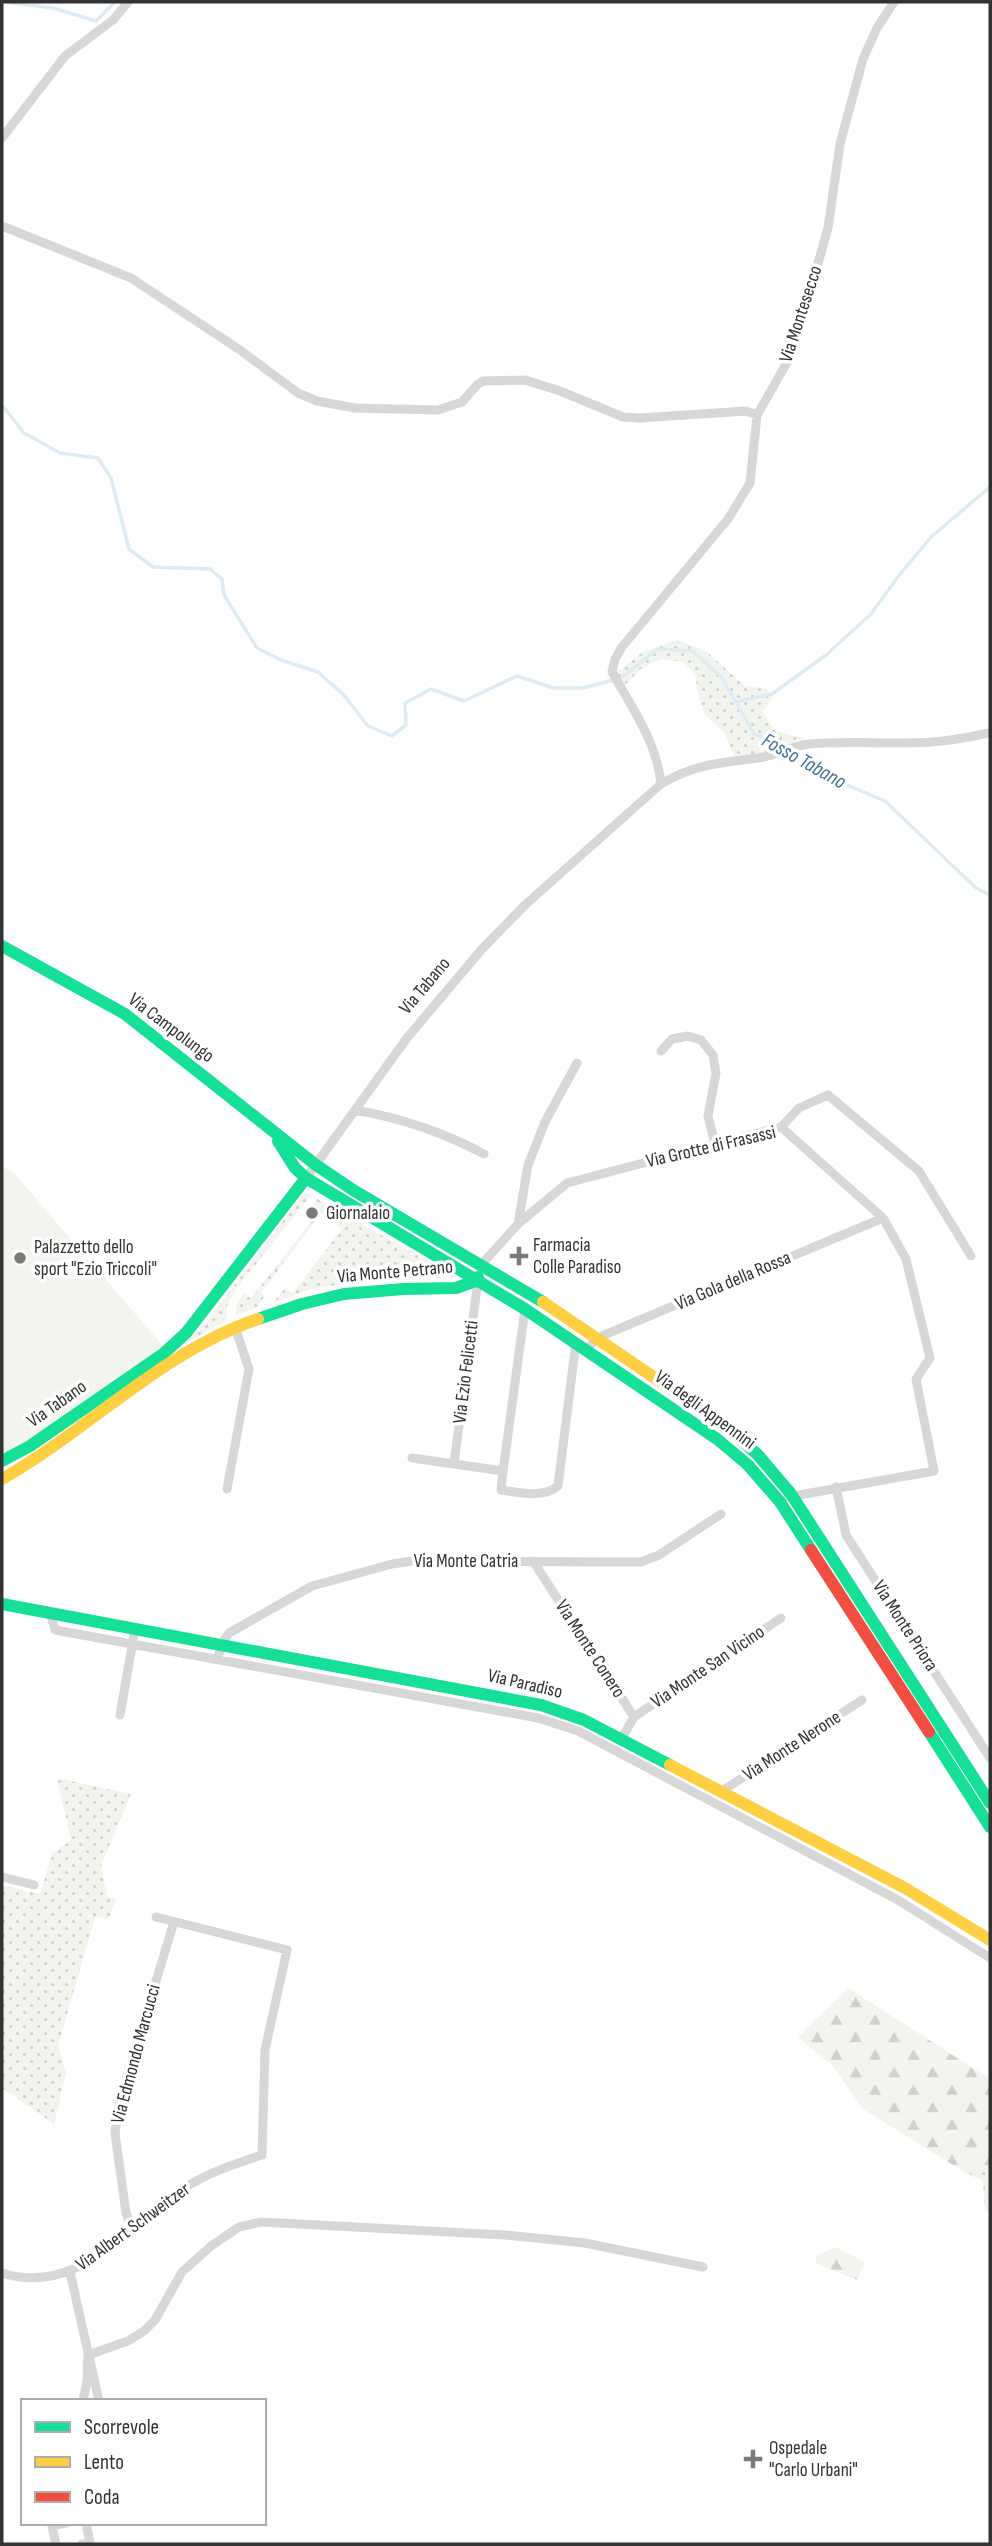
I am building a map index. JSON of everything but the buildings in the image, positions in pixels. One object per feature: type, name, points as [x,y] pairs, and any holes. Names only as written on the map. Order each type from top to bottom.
[{"type":"street","points":[[2,138],[65,56],[113,20],[128,2]]},
{"type":"street","name":"Via Montesecco","points":[[662,784],[660,767],[652,744],[612,671],[615,659],[745,495],[750,483],[757,415],[793,352],[828,228],[840,144],[863,59],[877,28],[894,2]]},
{"type":"street","points":[[2,226],[131,278],[240,350],[290,387],[317,401],[355,408],[438,411],[462,402],[483,382],[505,379],[533,380],[623,416],[640,418],[746,411],[757,415]]},
{"type":"street","name":"Via Tabano","points":[[2,1461],[30,1446],[100,1398],[163,1354],[186,1333],[316,1165],[407,1038],[482,949],[525,905],[662,784],[680,773],[717,762],[760,758],[795,746],[935,742],[990,733]]},
{"type":"street","name":"Via Campolungo","points":[[2,946],[125,1014],[316,1165]]},
{"type":"street","points":[[661,1051],[673,1039],[688,1037],[701,1040],[713,1055],[716,1073],[708,1116],[715,1144]]},
{"type":"street","points":[[518,1224],[528,1165],[545,1122],[577,1063]]},
{"type":"street","points":[[781,1127],[799,1108],[828,1095],[919,1171],[971,1256]]},
{"type":"street","points":[[355,1110],[387,1115],[415,1124],[458,1140],[484,1154]]},
{"type":"street","name":"Via Grotte di Frasassi","points":[[482,1264],[518,1224],[567,1183],[781,1127],[883,1217],[906,1259],[930,1358],[916,1380],[934,1471],[792,1494],[780,1502]]},
{"type":"street","name":"Via Campolungo","points":[[272,1132],[295,1168],[306,1178]]},
{"type":"street","name":"Via degli Appennini","points":[[316,1165],[353,1190],[482,1264],[597,1338],[726,1426],[758,1455],[792,1494],[990,1803]]},
{"type":"street","name":"Via degli Appennini","points":[[306,1178],[525,1308],[717,1439],[748,1465],[780,1502],[990,1827]]},
{"type":"street","name":"Via Gola della Rossa","points":[[581,1346],[883,1217]]},
{"type":"street","points":[[478,1280],[482,1264]]},
{"type":"street","name":"Via Monte Petrano","points":[[235,1327],[302,1304],[344,1294],[456,1288],[478,1280]]},
{"type":"street","name":"Via Ezio Felicetti","points":[[454,1464],[478,1280]]},
{"type":"street","points":[[525,1308],[501,1490],[537,1494],[552,1491],[558,1486],[581,1346]]},
{"type":"street","points":[[227,1489],[249,1369],[235,1327]]},
{"type":"street","name":"Via Tabano","points":[[2,1479],[32,1462],[169,1362],[235,1327]]},
{"type":"street","points":[[412,1458],[503,1471]]},
{"type":"street","name":"Via Monte Priora","points":[[836,1487],[846,1535],[990,1758]]},
{"type":"street","name":"Via Monte Catria","points":[[220,1646],[229,1633],[312,1586],[392,1564],[412,1560],[641,1562],[659,1555],[721,1514]]},
{"type":"street","name":"Via Monte Conero","points":[[533,1561],[634,1717],[622,1738]]},
{"type":"street","name":"Via Paradiso","points":[[2,1604],[541,1705],[584,1720],[622,1738],[905,1888],[990,1940]]},
{"type":"street","points":[[50,1613],[55,1630],[538,1718],[578,1731],[898,1900],[990,1958]]},
{"type":"street","name":"Via Monte San Vicino","points":[[634,1717],[781,1618]]},
{"type":"street","points":[[120,1714],[135,1629]]},
{"type":"street","points":[[218,1660],[220,1646]]},
{"type":"street","name":"Via Monte Nerone","points":[[722,1791],[862,1700]]},
{"type":"street","points":[[2,1877],[34,1885]]},
{"type":"street","points":[[898,1900],[905,1888]]},
{"type":"street","points":[[156,1917],[174,1922]]},
{"type":"street","name":"Via Albert Schweitzer","points":[[2,2273],[18,2278],[47,2279],[70,2272],[94,2257],[184,2188],[218,2170],[262,2155],[265,2050],[287,1950],[174,1922]]},
{"type":"street","name":"Via Edmondo Marcucci","points":[[132,2228],[125,2214],[115,2133],[120,2099],[174,1922]]},
{"type":"street","points":[[88,2355],[128,2341],[144,2331],[155,2320],[182,2272],[211,2246],[239,2227],[261,2222],[492,2234],[584,2243],[703,2267]]},
{"type":"street","points":[[70,2272],[99,2399]]},
{"type":"street","points":[[83,2399],[88,2355]]},
{"type":"street","points":[[56,2544],[52,2526],[57,2525]]},
{"type":"street","points":[[82,2544],[90,2543],[86,2525]]},
{"type":"green space","points":[[677,640],[706,651],[745,686],[767,689],[773,698],[762,711],[775,731],[804,738],[771,752],[735,757],[723,731],[705,715],[697,691],[696,675],[683,662],[661,659],[642,668],[624,686],[616,673],[644,651]]},
{"type":"green space","points":[[2,1167],[12,1171],[163,1346],[53,1425],[2,1455]]},
{"type":"green space","points":[[305,1192],[311,1195],[236,1289],[227,1306],[226,1321],[182,1345],[204,1325]]},
{"type":"green space","points":[[317,1199],[335,1208],[328,1218],[321,1213],[261,1293],[265,1296],[256,1308],[236,1315],[237,1304],[244,1293],[251,1298],[312,1221],[306,1216]]},
{"type":"green space","points":[[342,1213],[456,1277],[378,1279],[310,1289],[272,1304],[285,1288],[293,1293],[342,1229],[335,1223]]},
{"type":"green space","points":[[57,1778],[131,1794],[101,1866],[107,1896],[116,1899],[109,1919],[95,1917],[58,2046],[66,2073],[54,2124],[2,2088],[2,1890],[4,1886],[40,1894],[52,1854],[71,1840]]},
{"type":"green space","points":[[848,1988],[990,2079],[990,2166],[969,2175],[863,2109],[832,2065],[798,2037]]},
{"type":"green space","points":[[990,2166],[990,2212],[985,2211],[983,2180],[969,2175]]},
{"type":"green space","points":[[835,2247],[865,2262],[857,2280],[815,2263],[817,2256]]},
{"type":"waterway","points":[[5,2],[53,8],[96,21],[115,2]]},
{"type":"waterway","name":"Fosso Tabano","points":[[2,405],[24,433],[60,453],[98,458],[111,478],[129,549],[153,567],[210,569],[222,579],[224,595],[257,648],[281,660],[318,672],[343,694],[368,726],[392,736],[406,725],[405,703],[431,689],[464,701],[517,676],[554,688],[583,688],[621,678],[658,649],[693,651],[722,678],[754,734],[776,743],[800,763],[816,772],[885,801],[976,888],[990,895]]},
{"type":"waterway","points":[[736,702],[772,694],[826,655],[871,614],[931,537],[990,487]]},
{"type":"traffic: fast","points":[[2,946],[125,1014],[316,1165],[353,1190],[543,1302]]},
{"type":"traffic: fast","points":[[278,1141],[295,1168],[306,1178],[525,1309],[717,1439],[748,1465],[780,1502],[811,1550]]},
{"type":"traffic: fast","points":[[2,1461],[30,1446],[163,1354],[186,1333],[306,1178]]},
{"type":"traffic: fast","points":[[258,1319],[302,1304],[344,1294],[456,1288],[478,1280],[478,1277]]},
{"type":"traffic: fast","points":[[727,1427],[758,1455],[791,1494],[990,1803]]},
{"type":"traffic: fast","points":[[2,1604],[541,1705],[584,1720],[670,1765]]},
{"type":"traffic: fast","points":[[929,1732],[990,1827]]},
{"type":"traffic: slow","points":[[543,1302],[727,1427]]},
{"type":"traffic: slow","points":[[2,1479],[189,1351],[258,1319]]},
{"type":"traffic: slow","points":[[670,1765],[905,1888],[990,1940]]},
{"type":"traffic: jam","points":[[811,1550],[929,1732]]},
{"type":"place","name":"Giornalaio","points":[[312,1213]]},
{"type":"place","name":"Farmacia Colle Paradiso","points":[[519,1256]]},
{"type":"place","name":"Palazzetto dello sport \"Ezio Triccoli\"","points":[[20,1258]]},
{"type":"place","name":"Ospedale \"Carlo Urbani\"","points":[[753,2459]]}]
